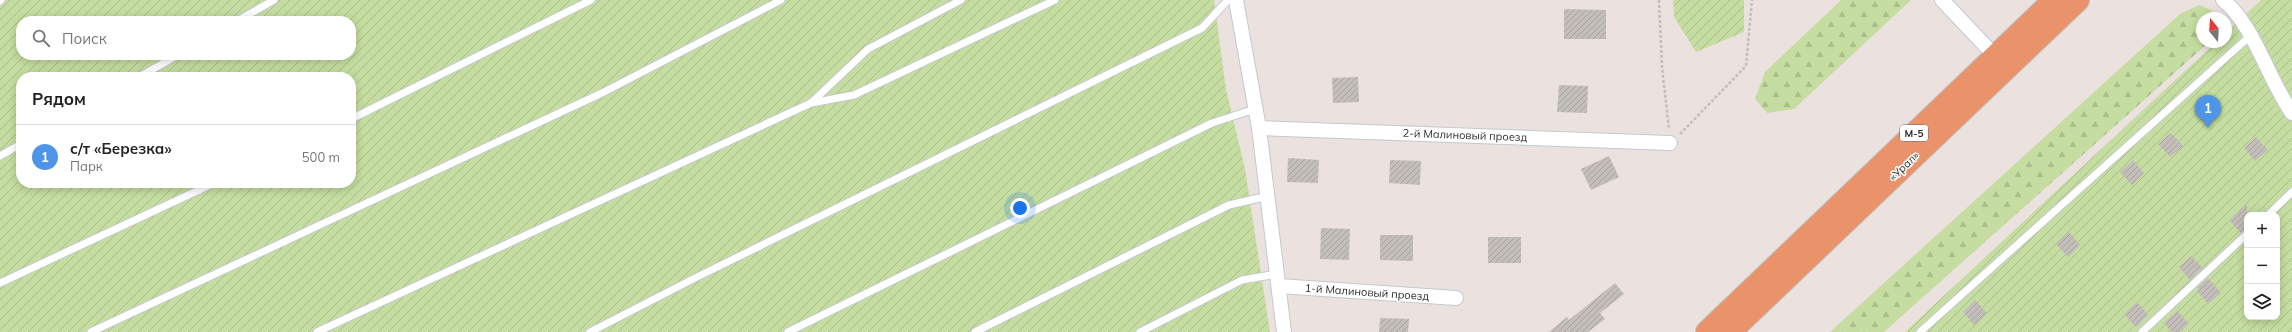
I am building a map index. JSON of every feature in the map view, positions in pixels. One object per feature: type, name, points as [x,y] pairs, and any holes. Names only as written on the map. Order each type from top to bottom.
[{"type":"highway","name":"«Урал»","points":[[1707,332],[2054,0]]},
{"type":"highway","name":"«Урал»","points":[[1730,332],[2078,0]]},
{"type":"street","points":[[1236,0],[1259,128],[1284,332]]},
{"type":"street","points":[[1942,0],[1995,56]]},
{"type":"street","points":[[2223,0],[2238,14],[2274,85],[2292,113]]},
{"type":"street","name":"2-й Малиновый проезд","points":[[1259,128],[1670,143]]},
{"type":"street","name":"1-й Малиновый проезд","points":[[1278,280],[1456,298]]},
{"type":"lane","points":[[246,16],[274,0]]},
{"type":"lane","points":[[356,117],[591,0]]},
{"type":"lane","points":[[91,332],[604,92],[781,0]]},
{"type":"lane","points":[[811,103],[868,49],[961,0]]},
{"type":"lane","points":[[317,332],[811,103],[854,95],[1055,0]]},
{"type":"lane","points":[[590,332],[695,278],[1202,28],[1228,0]]},
{"type":"lane","points":[[1920,332],[2250,36]]},
{"type":"lane","points":[[148,72],[169,60]]},
{"type":"lane","points":[[788,332],[1212,123],[1256,108]]},
{"type":"lane","points":[[0,156],[16,147]]},
{"type":"lane","points":[[0,283],[203,188]]},
{"type":"lane","points":[[2271,212],[2292,192]]},
{"type":"lane","points":[[975,332],[1229,205],[1268,196]]},
{"type":"lane","points":[[2142,332],[2244,237]]},
{"type":"lane","points":[[1140,332],[1242,280],[1278,280]]},
{"type":"path","points":[[1659,0],[1662,67],[1670,143]]},
{"type":"path","points":[[1670,143],[1746,66],[1752,0]]},
{"type":"green space","points":[[0,0],[1214,0],[1226,89],[1245,169],[1270,332],[0,332]]},
{"type":"green space","points":[[1673,0],[1744,0],[1744,32],[1696,52],[1674,17]]},
{"type":"green space","points":[[1841,0],[1911,0],[1794,109],[1767,113],[1755,99],[1765,72]]},
{"type":"green space","points":[[2261,0],[2292,0],[2292,332],[1905,332],[2210,48],[2232,48],[2232,27]]},
{"type":"green space","points":[[2199,5],[2212,12],[2196,12],[2196,48],[2202,48],[1884,332],[1830,332],[2180,14]]},
{"type":"building","points":[[1564,9],[1606,10],[1606,39],[1564,39]]},
{"type":"building","points":[[1358,77],[1359,102],[1333,103],[1332,78]]},
{"type":"building","points":[[1559,85],[1588,86],[1587,113],[1557,112]]},
{"type":"building","points":[[2208,97],[2220,110],[2207,121],[2196,109]]},
{"type":"building","points":[[2171,133],[2183,146],[2170,157],[2158,144]]},
{"type":"building","points":[[2256,137],[2268,150],[2255,161],[2244,148]]},
{"type":"building","points":[[1609,156],[1619,177],[1591,190],[1581,169]]},
{"type":"building","points":[[1288,158],[1319,160],[1318,183],[1287,182]]},
{"type":"building","points":[[1390,160],[1421,161],[1420,185],[1389,183]]},
{"type":"building","points":[[2133,160],[2144,173],[2132,185],[2120,172]]},
{"type":"building","points":[[2247,204],[2247,212],[2244,212],[2244,231],[2241,233],[2229,220]]},
{"type":"building","points":[[1321,228],[1350,229],[1349,260],[1320,259]]},
{"type":"building","points":[[2069,232],[2080,245],[2068,257],[2056,244]]},
{"type":"building","points":[[1380,235],[1413,235],[1413,261],[1380,260]]},
{"type":"building","points":[[1488,237],[1521,237],[1521,263],[1488,263]]},
{"type":"building","points":[[2191,256],[2203,268],[2190,280],[2179,267]]},
{"type":"building","points":[[2208,278],[2221,293],[2208,304],[2197,291],[2199,289],[2197,288]]},
{"type":"building","points":[[1615,283],[1624,294],[1600,313],[1605,319],[1588,332],[1549,332],[1567,317],[1569,320]]},
{"type":"building","points":[[1975,300],[1987,313],[1974,325],[1963,312]]},
{"type":"building","points":[[2137,302],[2148,315],[2136,327],[2124,314]]},
{"type":"building","points":[[2177,311],[2189,324],[2180,332],[2172,332],[2164,323]]},
{"type":"building","points":[[1380,318],[1409,319],[1408,332],[1379,332]]},
{"type":"place","name":"с/т «Березка»","points":[[2208,128]]}]
